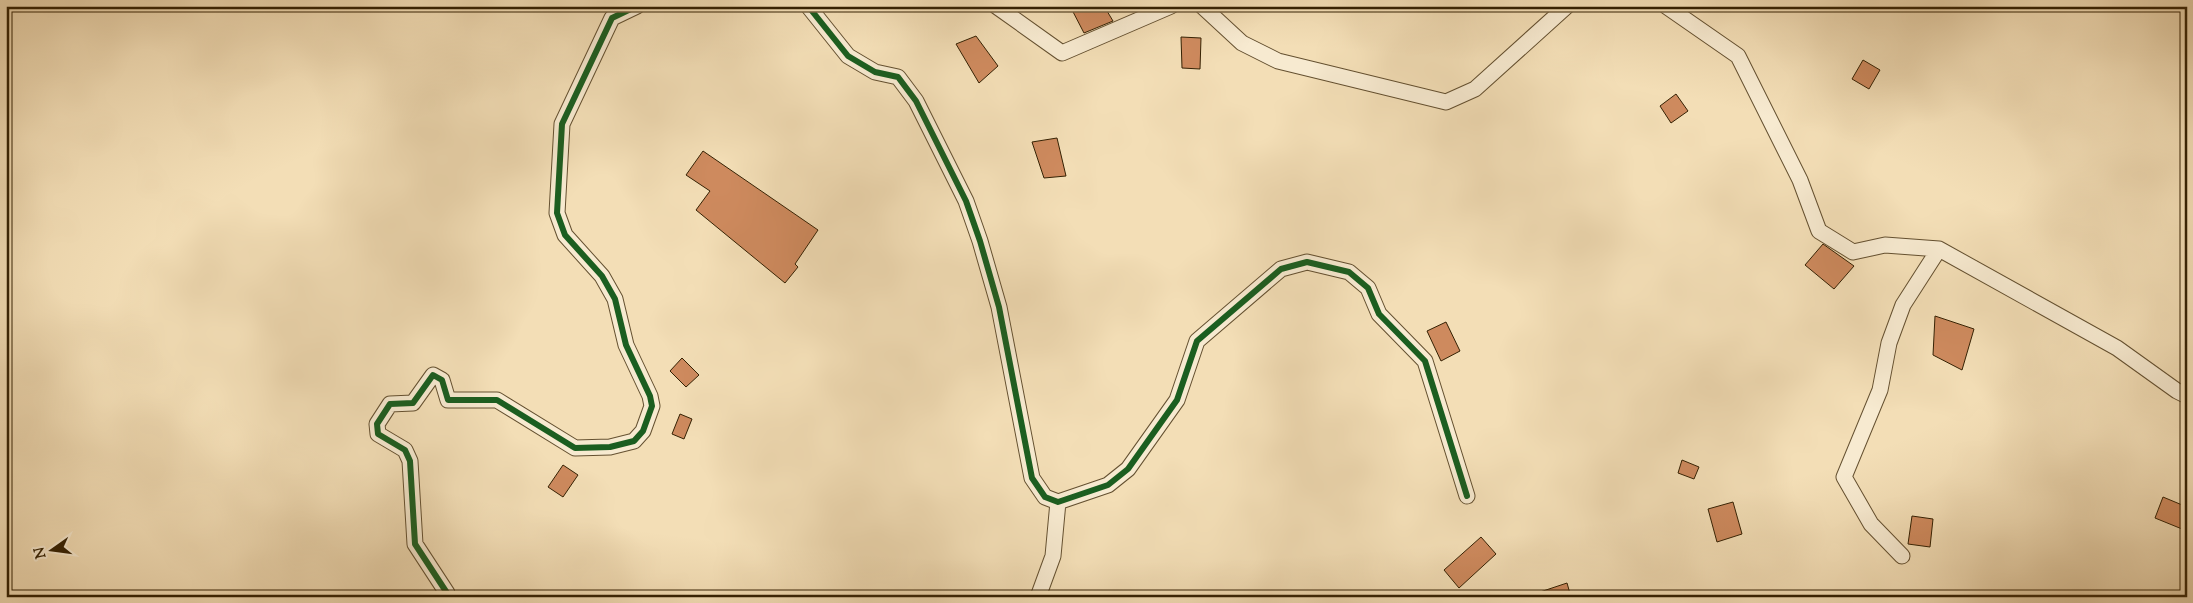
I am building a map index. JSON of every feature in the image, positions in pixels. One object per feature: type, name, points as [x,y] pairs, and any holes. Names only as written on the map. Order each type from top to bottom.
[{"type":"street","points":[[442,597],[447,593],[415,544],[410,461],[405,450],[378,434],[377,424],[390,404],[412,403],[433,375],[442,380],[448,400],[497,400],[575,448],[610,447],[634,441],[643,431],[652,406],[650,396],[626,345],[615,299],[602,276],[565,235],[557,212],[562,124],[612,18],[636,6]]},
{"type":"street","points":[[808,6],[848,56],[875,72],[898,77],[916,102],[954,176],[966,201],[999,307],[1032,478],[1045,497],[1058,502],[1108,485],[1128,469],[1177,400],[1197,340],[1281,269],[1307,262],[1348,272],[1368,288],[1380,314],[1425,361],[1467,496]]},
{"type":"street","points":[[996,6],[1062,53],[1171,6]]},
{"type":"street","points":[[1202,6],[1242,43],[1278,61],[1446,102],[1475,90],[1567,6]]},
{"type":"street","points":[[1666,6],[1738,56],[1800,180],[1819,231],[1853,252],[1885,245],[1939,249],[2117,348],[2178,392],[2187,396]]},
{"type":"street","points":[[1902,556],[1871,524],[1844,477],[1880,390],[1889,343],[1903,304],[1939,249]]},
{"type":"street","points":[[1038,597],[1053,556],[1058,502]]},
{"type":"building","points":[[1070,6],[1104,6],[1113,21],[1084,33]]},
{"type":"building","points":[[976,36],[998,66],[979,83],[956,44]]},
{"type":"building","points":[[1181,37],[1201,38],[1200,69],[1182,68]]},
{"type":"building","points":[[1863,60],[1880,70],[1869,89],[1852,79]]},
{"type":"building","points":[[1676,94],[1688,111],[1671,123],[1660,106]]},
{"type":"building","points":[[1057,138],[1066,176],[1044,178],[1032,142]]},
{"type":"building","points":[[703,151],[818,230],[795,264],[798,267],[785,283],[696,210],[710,191],[686,175]]},
{"type":"building","points":[[1823,244],[1854,266],[1834,289],[1805,265]]},
{"type":"building","points":[[1935,316],[1974,329],[1962,370],[1933,355]]},
{"type":"building","points":[[1446,322],[1460,351],[1441,361],[1427,331]]},
{"type":"building","points":[[682,358],[699,375],[686,387],[670,371]]},
{"type":"building","points":[[680,414],[692,419],[684,439],[672,434]]},
{"type":"building","points":[[1682,460],[1699,467],[1694,479],[1678,473]]},
{"type":"building","points":[[563,465],[578,475],[563,497],[548,487]]},
{"type":"building","points":[[2163,497],[2187,507],[2187,531],[2155,518]]},
{"type":"building","points":[[1733,502],[1742,534],[1717,542],[1708,509]]},
{"type":"building","points":[[1912,516],[1933,519],[1930,547],[1908,544]]},
{"type":"building","points":[[1481,537],[1496,554],[1459,588],[1444,570]]},
{"type":"building","points":[[1567,583],[1571,597],[1532,597],[1531,595]]},
{"type":"cycle path","points":[[442,597],[447,593],[415,544],[410,461],[405,450],[378,434],[377,424],[390,404],[413,403],[433,375],[442,380],[448,400],[497,400],[575,448],[610,447],[634,441],[643,431],[652,406],[650,396],[626,345],[615,299],[602,276],[565,235],[557,213],[562,124],[612,18],[637,6]]},
{"type":"cycle path","points":[[808,6],[848,56],[875,72],[898,77],[916,101],[966,201],[999,307],[1032,478],[1045,497],[1058,502],[1108,485],[1128,469],[1177,400],[1197,341],[1281,269],[1307,262],[1349,272],[1368,288],[1379,314],[1425,361],[1467,496]]}]
